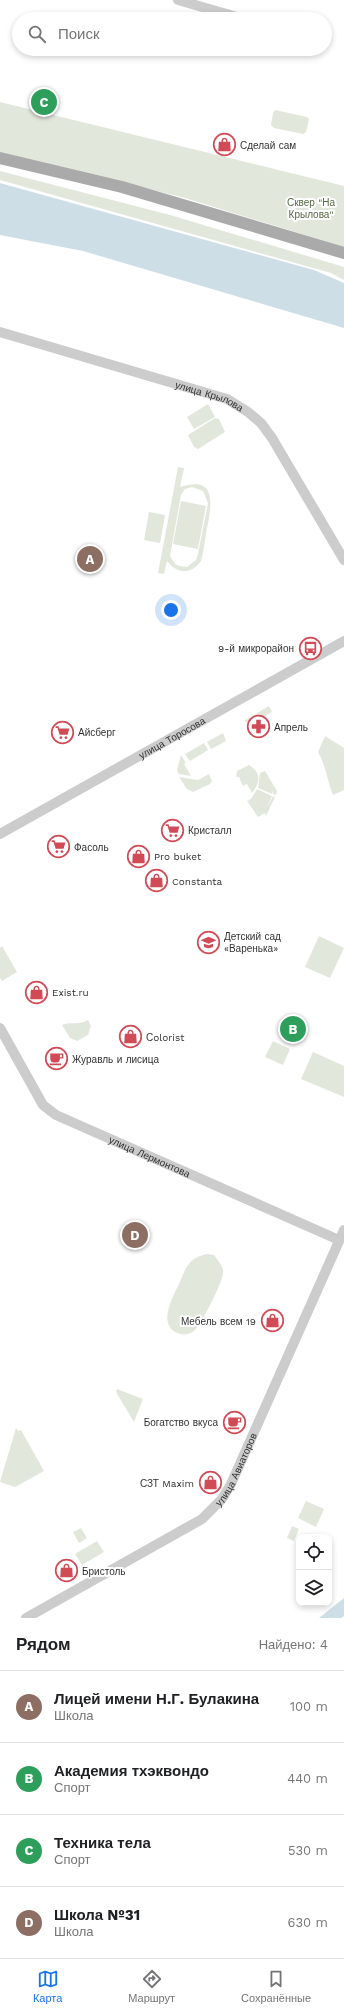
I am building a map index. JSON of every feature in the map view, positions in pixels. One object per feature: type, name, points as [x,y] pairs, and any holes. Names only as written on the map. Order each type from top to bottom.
[{"type":"main road","points":[[0,158],[142,193],[344,253]]},
{"type":"street","points":[[178,0],[220,12]]},
{"type":"street","name":"улица Крылова","points":[[0,332],[227,399],[248,412],[261,423],[272,438],[344,560]]},
{"type":"street","name":"улица Торосова","points":[[0,834],[344,641]]},
{"type":"street","name":"улица Лермонтова","points":[[0,1028],[44,1105],[56,1115],[340,1240]]},
{"type":"street","name":"улица Авиаторов","points":[[26,1618],[195,1523],[209,1514],[217,1505],[231,1484],[344,1230]]},
{"type":"green space","name":"Сквер \"На Крылова\"","points":[[0,102],[344,186],[344,247],[185,198],[62,167],[0,154]]},
{"type":"green space","points":[[275,110],[307,117],[309,119],[306,132],[303,134],[274,128],[271,125]]},
{"type":"green space","points":[[0,171],[170,215],[344,267],[344,280],[331,273],[0,180]]},
{"type":"green space","points":[[208,404],[215,417],[194,429],[187,417]]},
{"type":"green space","points":[[215,418],[219,419],[225,432],[198,449],[194,447],[188,435]]},
{"type":"green space","points":[[178,467],[184,468],[180,487],[192,484],[201,485],[206,488],[209,494],[210,510],[202,557],[197,566],[188,571],[175,568],[167,561],[164,574],[158,573]],"holes":[[[192,487],[203,491],[208,503],[198,554],[196,560],[187,567],[179,566],[175,564],[170,556],[181,495],[185,489]]]},
{"type":"green space","points":[[181,501],[206,506],[198,549],[173,544]]},
{"type":"green space","points":[[149,512],[165,515],[160,543],[144,540]]},
{"type":"green space","points":[[269,706],[272,712],[251,724],[244,721]]},
{"type":"green space","points":[[223,733],[226,741],[211,749],[207,742]]},
{"type":"green space","points":[[325,736],[344,748],[344,790],[333,795],[323,762],[318,752]]},
{"type":"green space","points":[[204,743],[208,750],[190,761],[185,754]]},
{"type":"green space","points":[[181,755],[191,776],[179,774],[177,770]]},
{"type":"green space","points":[[249,765],[258,774],[257,785],[252,793],[247,784],[243,786],[239,777],[236,777],[237,771]]},
{"type":"green space","points":[[265,771],[277,791],[276,795],[273,794],[273,790],[272,794],[258,788],[260,773]]},
{"type":"green space","points":[[209,774],[212,781],[210,784],[193,792],[187,789],[179,777],[198,780]]},
{"type":"green space","points":[[257,789],[272,796],[267,808],[273,796],[275,797],[266,816],[265,813],[258,817],[247,801],[251,799]]},
{"type":"green space","points":[[319,936],[344,948],[330,978],[305,967]]},
{"type":"green space","points":[[2,946],[17,972],[2,981],[0,978],[0,948]]},
{"type":"green space","points":[[88,1020],[91,1026],[88,1035],[77,1041],[70,1038],[62,1025],[69,1023],[81,1023]]},
{"type":"green space","points":[[273,1041],[290,1049],[283,1065],[265,1057]]},
{"type":"green space","points":[[313,1052],[344,1066],[344,1097],[301,1079]]},
{"type":"green space","points":[[207,1254],[214,1255],[223,1268],[222,1279],[211,1304],[194,1331],[191,1333],[180,1334],[173,1331],[169,1326],[167,1319],[169,1305],[188,1265],[195,1258]]},
{"type":"green space","points":[[117,1389],[143,1399],[134,1422],[116,1392]]},
{"type":"green space","points":[[16,1428],[18,1431],[21,1430],[44,1471],[15,1487],[0,1482]]},
{"type":"green space","points":[[306,1501],[324,1509],[316,1527],[298,1518]]},
{"type":"green space","points":[[292,1526],[299,1529],[294,1541],[287,1538]]},
{"type":"green space","points":[[81,1528],[87,1538],[79,1543],[73,1532]]},
{"type":"green space","points":[[97,1541],[104,1552],[82,1565],[75,1554]]},
{"type":"shaded area","points":[[0,183],[314,270],[344,283],[344,328],[83,251],[0,235]]},
{"type":"shaded area","points":[[344,1598],[344,1616],[341,1618],[319,1618]]},
{"type":"place","name":"Техника тела","points":[[44,102]]},
{"type":"place","name":"Сделай сам","points":[[224,145]]},
{"type":"place","name":"Лицей имени Н.Г. Булакина","points":[[90,559]]},
{"type":"place","name":"9-й микрорайон","points":[[310,648]]},
{"type":"place","name":"Апрель","points":[[259,727]]},
{"type":"place","name":"Айсберг","points":[[62,732]]},
{"type":"place","name":"Кристалл","points":[[172,830]]},
{"type":"place","name":"Фасоль","points":[[58,847]]},
{"type":"place","name":"Pro buket","points":[[138,856]]},
{"type":"place","name":"Constanta","points":[[156,881]]},
{"type":"place","name":"Детский сад «Варенька»","points":[[209,942]]},
{"type":"place","name":"Exist.ru","points":[[37,992]]},
{"type":"place","name":"Академия тхэквондо","points":[[293,1029]]},
{"type":"place","name":"Сolorist","points":[[130,1037]]},
{"type":"place","name":"Журавль и лисица","points":[[57,1059]]},
{"type":"place","name":"Школа №31","points":[[135,1235]]},
{"type":"place","name":"Мебель всем 19","points":[[272,1321]]},
{"type":"place","name":"Богатство вкуса","points":[[234,1422]]},
{"type":"place","name":"СЗТ Maxim","points":[[210,1483]]},
{"type":"place","name":"Бристоль","points":[[66,1571]]}]
